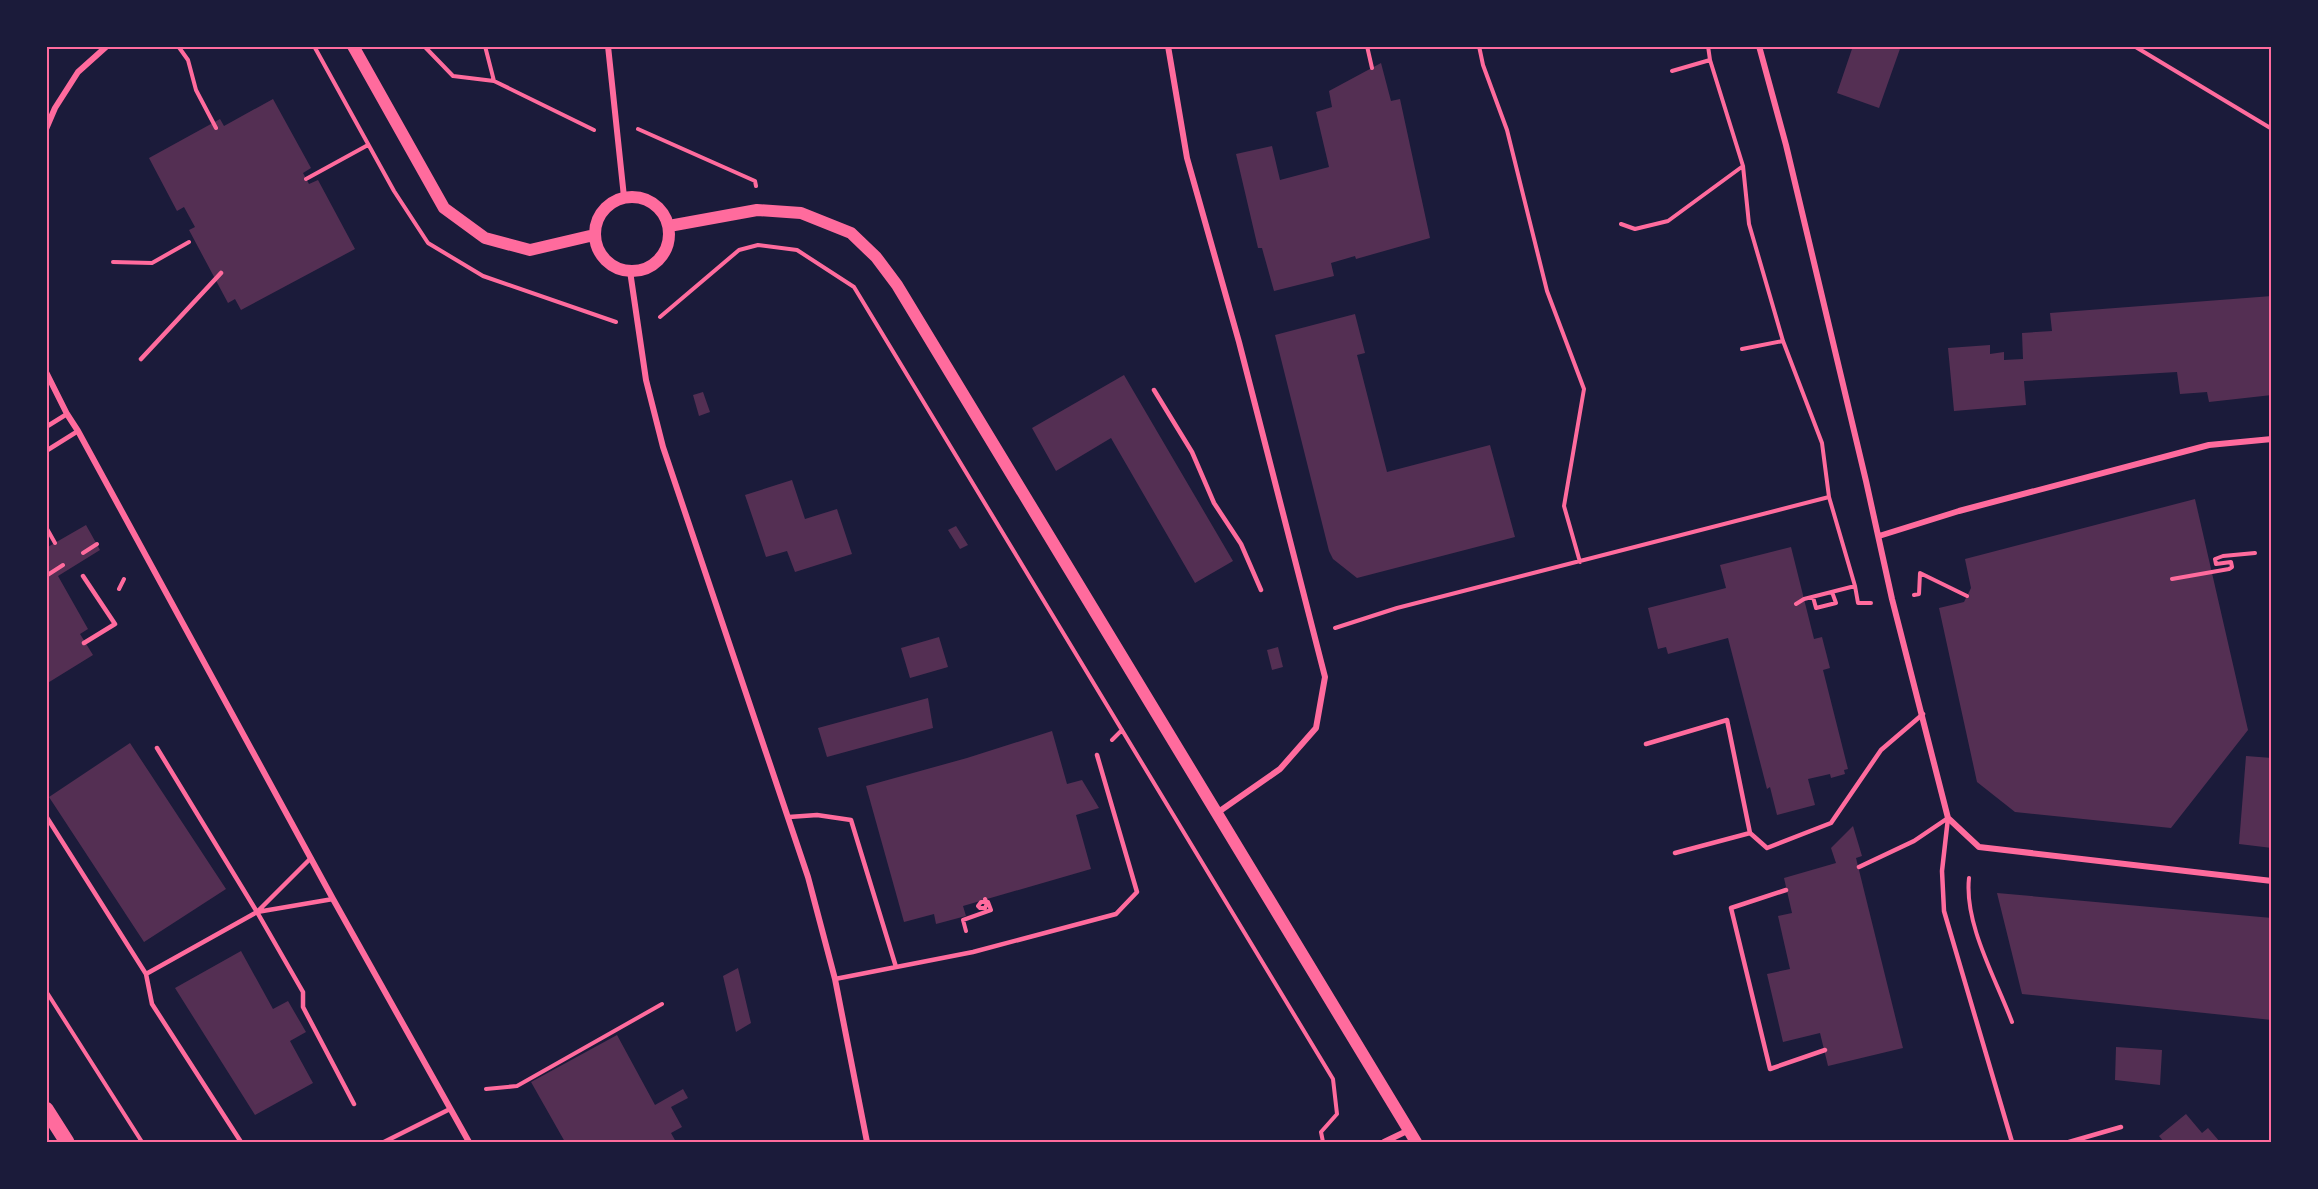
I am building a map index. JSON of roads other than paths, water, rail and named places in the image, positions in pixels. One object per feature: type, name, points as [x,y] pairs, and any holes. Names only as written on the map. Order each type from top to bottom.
[{"type":"main road","points":[[353,46],[444,208],[485,238],[530,250],[594,235]]},
{"type":"main road","points":[[636,196],[647,199],[665,215],[669,226],[670,237],[661,258],[652,266],[642,270],[620,269],[602,256],[594,235],[599,215],[614,200],[624,197],[636,196]]},
{"type":"main road","points":[[669,226],[757,210],[801,213],[851,233],[876,257],[903,295],[1416,1143]]},
{"type":"main road","points":[[46,1109],[68,1143]]},
{"type":"street","points":[[46,129],[55,108],[78,72],[107,46]]},
{"type":"street","points":[[608,46],[624,197]]},
{"type":"street","points":[[1168,46],[1187,158],[1239,342],[1325,677],[1316,728],[1280,769],[1216,813]]},
{"type":"street","points":[[1759,46],[1789,157],[1892,599],[1948,818],[1979,847],[2271,881]]},
{"type":"street","points":[[630,271],[646,380],[663,447],[808,877],[835,979],[867,1143]]},
{"type":"street","points":[[46,372],[468,1143]]},
{"type":"street","points":[[1879,536],[1959,511],[2209,445],[2271,439]]},
{"type":"street","points":[[1384,1143],[1409,1130]]},
{"type":"lane","points":[[141,359],[221,273]]},
{"type":"lane","points":[[1154,390],[1192,452],[1214,503],[1241,544],[1261,590]]},
{"type":"lane","points":[[46,427],[67,414]]},
{"type":"lane","points":[[46,451],[78,431]]},
{"type":"lane","points":[[83,576],[115,624],[84,643]]},
{"type":"lane","points":[[1646,744],[1727,720],[1750,833],[1767,848],[1831,823],[1881,750],[1923,714]]},
{"type":"lane","points":[[157,748],[303,992],[303,1007],[354,1104]]},
{"type":"lane","points":[[835,979],[973,952],[1116,914],[1137,892],[1097,755]]},
{"type":"lane","points":[[789,817],[817,815],[851,820],[896,967]]},
{"type":"lane","points":[[46,816],[146,974],[152,1004],[241,1143]]},
{"type":"lane","points":[[1859,867],[1914,841],[1948,818]]},
{"type":"lane","points":[[1948,818],[1942,871],[1944,910],[2012,1143]]},
{"type":"lane","points":[[1675,853],[1750,833]]},
{"type":"lane","points":[[146,974],[257,912],[311,858]]},
{"type":"lane","points":[[1786,890],[1731,908],[1770,1069],[1825,1050]]},
{"type":"lane","points":[[257,912],[333,899]]},
{"type":"lane","points":[[387,1142],[450,1109]]},
{"type":"lane","points":[[2069,1143],[2121,1127]]}]
